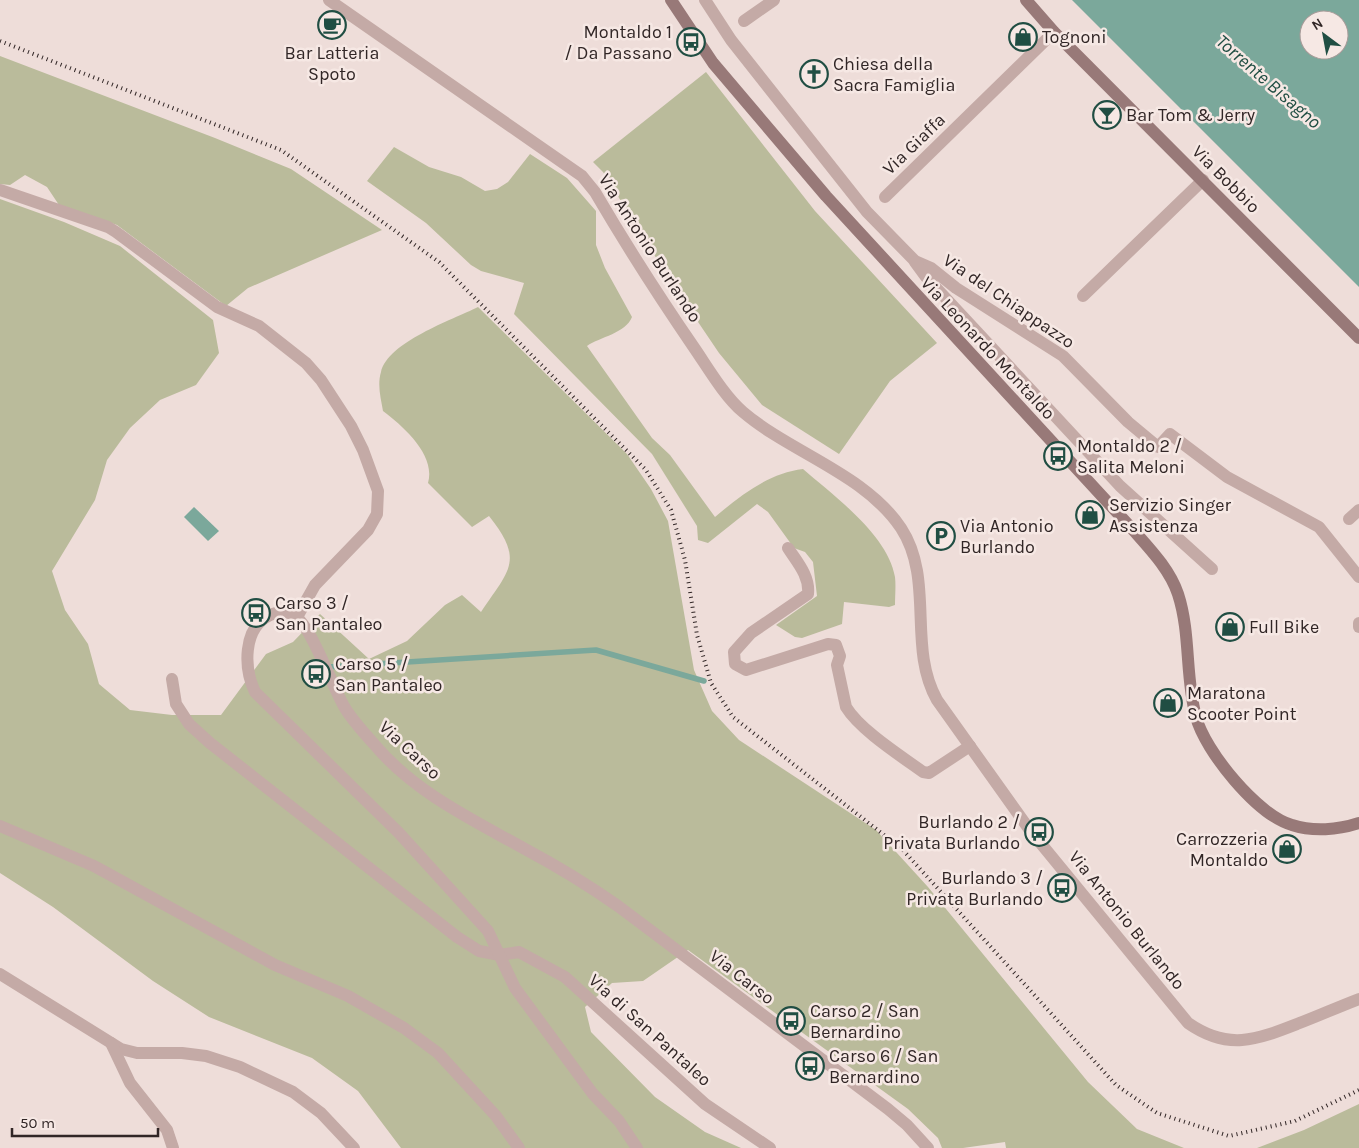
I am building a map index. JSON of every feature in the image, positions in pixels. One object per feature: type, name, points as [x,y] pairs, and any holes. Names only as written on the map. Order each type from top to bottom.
[{"type":"main road","name":"Via Leonardo Montaldo","points":[[671,0],[713,63],[826,196],[1135,532],[1162,564],[1177,591],[1183,612],[1191,697],[1197,720],[1204,736],[1225,770],[1258,804],[1290,825],[1317,830],[1359,822]]},
{"type":"main road","name":"Via Bobbio","points":[[1026,0],[1054,32],[1359,338]]},
{"type":"street","name":"Via Antonio Burlando","points":[[329,0],[582,176],[595,192],[692,345],[743,412],[868,492],[890,512],[908,539],[917,572],[921,598],[923,663],[927,680],[937,700],[1029,829],[1188,1023],[1200,1031],[1221,1040],[1257,1039],[1359,999]]},
{"type":"street","name":"Via del Chiappazzo","points":[[705,0],[731,40],[867,212],[915,261],[932,268],[956,288],[1064,356],[1128,422],[1158,447],[1170,434],[1227,477],[1319,526],[1359,578]]},
{"type":"street","points":[[744,22],[774,0]]},
{"type":"street","name":"Via Giaffa","points":[[885,197],[1054,32]]},
{"type":"street","points":[[1083,296],[1203,180]]},
{"type":"street","points":[[0,190],[108,227],[217,307],[259,326],[285,345],[321,380],[351,426],[363,450],[376,484],[379,507],[368,530],[315,585],[297,617],[285,612],[271,615],[262,620],[254,631],[249,644],[247,664],[247,673],[254,692],[399,833],[488,931],[515,988],[593,1094],[619,1121],[637,1148]]},
{"type":"street","points":[[915,261],[926,276],[1120,486],[1212,569]]},
{"type":"street","points":[[1349,519],[1359,510]]},
{"type":"street","points":[[788,548],[804,571],[808,594],[744,639],[734,652],[736,664],[746,670],[828,644],[836,645],[840,656],[838,665],[846,708],[879,739],[923,772],[930,773],[970,746]]},
{"type":"street","name":"Via Carso","points":[[297,617],[309,632],[346,709],[375,745],[421,788],[474,822],[586,884],[618,906],[888,1109],[907,1125],[928,1148]]},
{"type":"street","points":[[172,680],[176,704],[189,724],[210,744],[457,937],[480,952],[500,955]]},
{"type":"street","points":[[0,826],[94,866],[274,965],[348,996],[404,1028],[438,1053],[496,1116],[519,1148]]},
{"type":"street","name":"Via di San Pantaleo","points":[[500,955],[519,952],[565,977],[706,1104],[770,1148]]},
{"type":"street","points":[[0,974],[121,1049],[137,1053],[182,1053],[206,1056],[240,1068],[292,1092],[321,1113],[354,1148]]},
{"type":"street","points":[[111,1043],[126,1076],[167,1130],[173,1148]]},
{"type":"green space","points":[[0,56],[291,169],[382,230],[248,288],[226,306],[117,225],[59,205],[47,187],[25,175],[10,185],[0,184]]},
{"type":"green space","points":[[706,72],[815,211],[937,343],[890,381],[839,454],[762,405],[719,353],[671,282],[603,172],[593,162]]},
{"type":"green space","points":[[394,147],[429,167],[461,177],[485,191],[497,189],[508,182],[530,154],[567,178],[596,211],[596,245],[605,268],[632,317],[619,331],[587,346],[652,438],[670,455],[715,517],[745,493],[767,480],[791,471],[803,469],[858,517],[882,546],[890,561],[895,577],[895,605],[889,607],[844,602],[842,624],[802,638],[795,637],[776,625],[817,596],[813,562],[805,552],[794,548],[768,512],[757,504],[708,543],[698,540],[697,526],[652,454],[514,314],[524,283],[481,271],[471,265],[426,223],[367,181]]},
{"type":"green space","points":[[0,199],[64,222],[120,246],[213,320],[219,353],[196,385],[160,400],[130,428],[107,460],[95,500],[52,571],[65,610],[88,644],[99,684],[130,710],[172,715],[221,715],[266,654],[293,642],[320,614],[369,659],[407,641],[445,605],[462,595],[481,612],[499,586],[509,565],[510,555],[507,544],[489,516],[472,527],[428,483],[429,473],[423,452],[409,433],[383,411],[379,387],[381,372],[386,361],[395,351],[422,333],[478,307],[627,454],[651,489],[668,521],[694,670],[712,711],[739,740],[876,830],[928,887],[1088,1082],[1137,1129],[1184,1148],[1006,1148],[1005,1142],[963,1148],[942,1148],[938,1138],[908,1109],[688,950],[643,981],[612,983],[585,1007],[591,1032],[655,1097],[705,1132],[741,1148],[401,1148],[358,1091],[312,1058],[209,1017],[153,981],[53,907],[0,873]]},
{"type":"green space","points":[[1359,1104],[1359,1148],[1257,1148],[1304,1130]]},
{"type":"water","name":"Torrente Bisagno","points":[[1072,0],[1359,0],[1359,287]]},
{"type":"water","points":[[194,507],[219,531],[208,541],[184,517]]},
{"type":"waterway","points":[[328,667],[596,650],[704,681]]},
{"type":"railway","points":[[0,41],[281,150],[439,262],[646,470],[671,510],[685,560],[697,635],[711,683],[733,717],[902,849],[1116,1085],[1157,1113],[1229,1136],[1295,1121],[1359,1090]]},
{"type":"place","name":"Bar Latteria Spoto","points":[[332,25]]},
{"type":"place","name":"Tognoni","points":[[1023,37]]},
{"type":"place","name":"Montaldo 1 / Da Passano","points":[[691,42]]},
{"type":"place","name":"Chiesa della Sacra Famiglia","points":[[814,74]]},
{"type":"place","name":"Bar Tom & Jerry","points":[[1107,115]]},
{"type":"place","name":"Montaldo 2 / Salita Meloni","points":[[1058,456]]},
{"type":"place","name":"Servizio Singer Assistenza","points":[[1090,515]]},
{"type":"place","name":"Via Antonio Burlando","points":[[941,536]]},
{"type":"place","name":"Carso 3 / San Pantaleo","points":[[256,613]]},
{"type":"place","name":"Full Bike","points":[[1230,627]]},
{"type":"place","name":"Carso 5 / San Pantaleo","points":[[316,674]]},
{"type":"place","name":"Maratona Scooter Point","points":[[1168,703]]},
{"type":"place","name":"Burlando 2 / Privata Burlando","points":[[1039,832]]},
{"type":"place","name":"Carrozzeria Montaldo","points":[[1287,849]]},
{"type":"place","name":"Burlando 3 / Privata Burlando","points":[[1062,888]]},
{"type":"place","name":"Carso 2 / San Bernardino","points":[[791,1021]]},
{"type":"place","name":"Carso 6 / San Bernardino","points":[[810,1066]]}]
